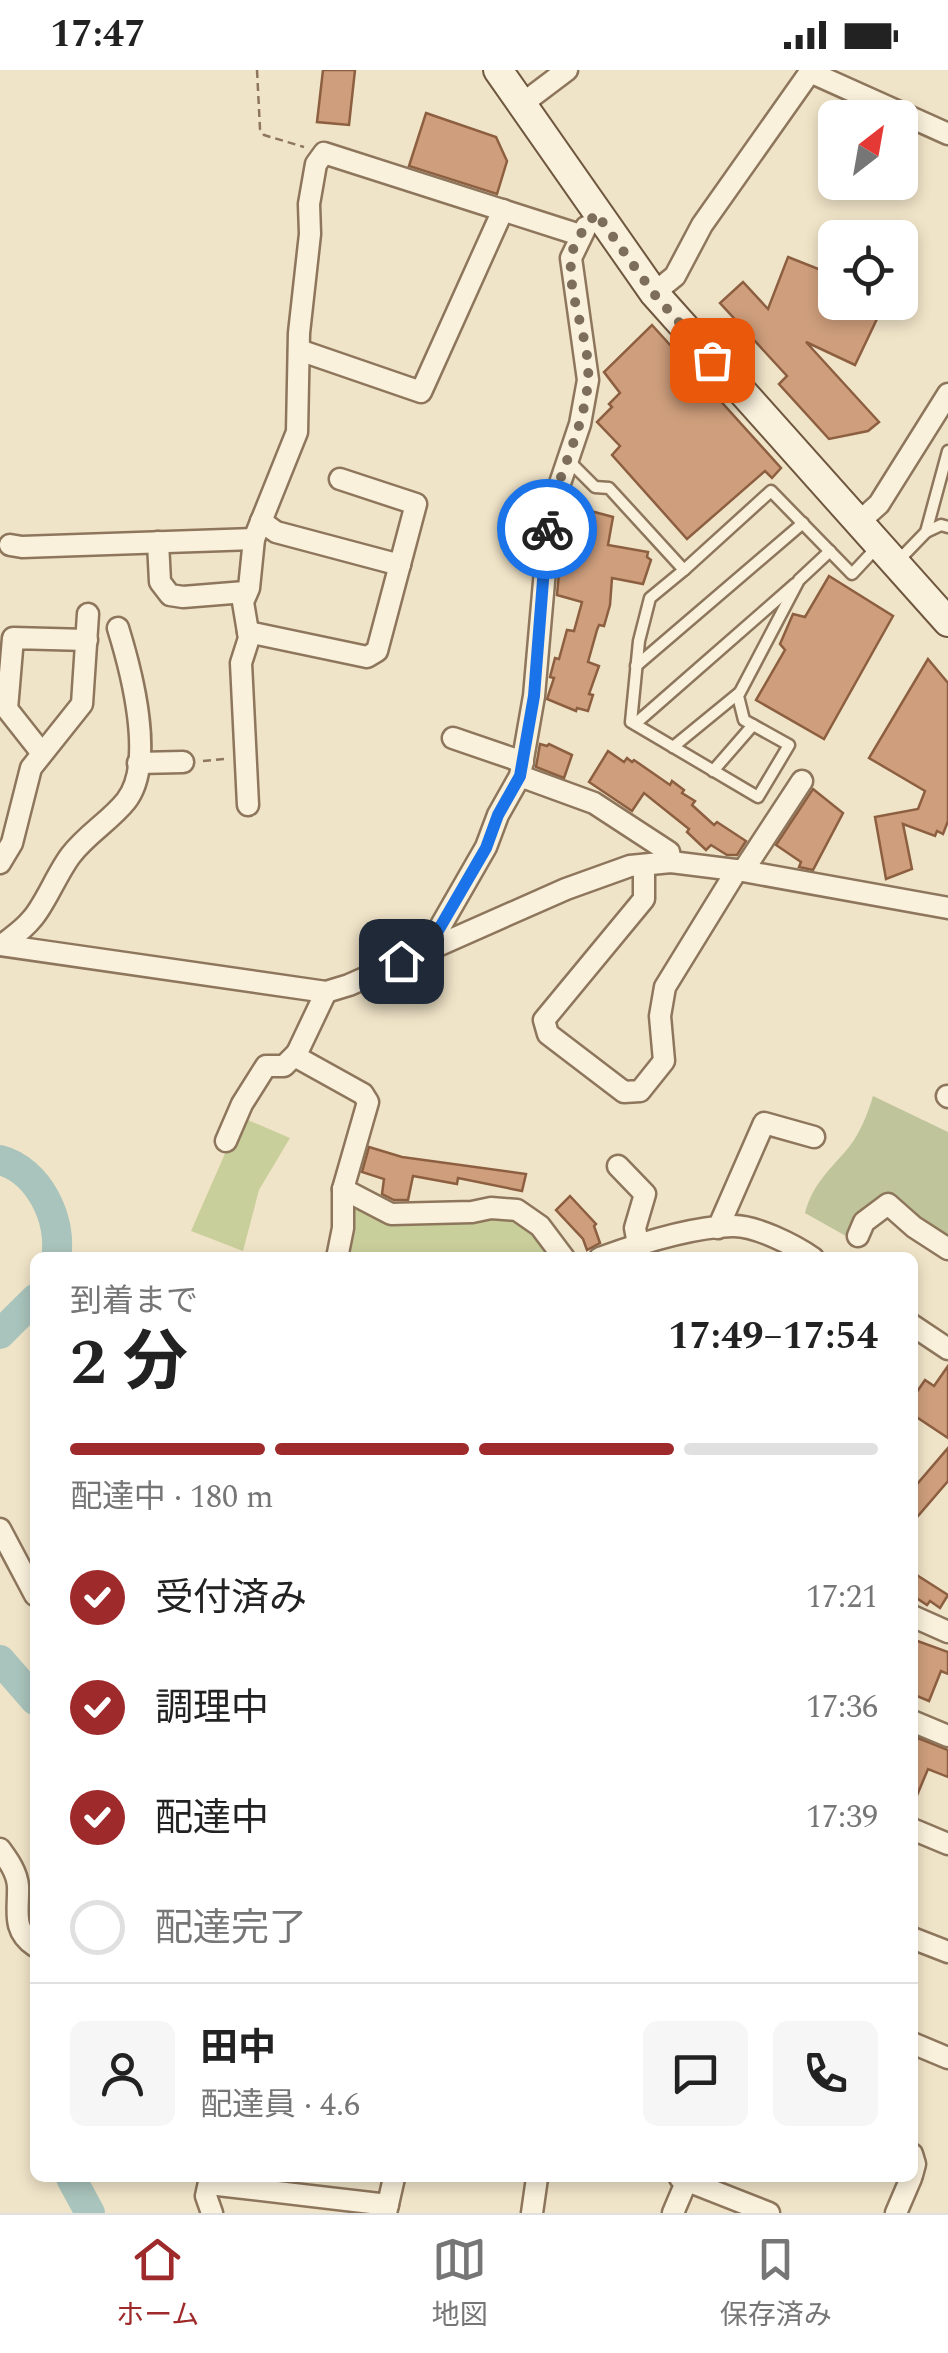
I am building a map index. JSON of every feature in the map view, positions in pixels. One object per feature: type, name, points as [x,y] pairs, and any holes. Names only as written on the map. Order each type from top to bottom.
[{"type":"main road","points":[[498,70],[522,104],[588,224],[948,622]]},
{"type":"street","points":[[654,294],[675,276],[702,224],[810,71],[948,134]]},
{"type":"street","points":[[522,104],[560,72]]},
{"type":"street","points":[[158,542],[160,582],[170,594],[183,597],[245,592],[250,588],[258,530],[298,432],[298,350],[310,234],[309,204],[316,164],[324,153],[503,210],[588,224],[570,258],[588,380],[569,460],[550,513],[534,696],[522,769],[486,848],[428,948]]},
{"type":"street","points":[[298,350],[421,392],[503,210]]},
{"type":"street","points":[[859,522],[879,504],[948,394]]},
{"type":"street","points":[[248,632],[367,656],[377,651],[416,504],[340,479]]},
{"type":"street","points":[[10,544],[22,548],[158,542],[258,530],[400,565]]},
{"type":"street","points":[[245,592],[248,632],[242,664],[248,805]]},
{"type":"street","points":[[0,864],[12,843],[31,768],[82,704],[88,614]]},
{"type":"street","points":[[1,939],[34,918],[54,878],[86,836],[134,788],[138,763],[136,704],[118,628]]},
{"type":"street","points":[[41,752],[7,709],[13,638],[87,640]]},
{"type":"street","points":[[452,738],[594,803],[670,852],[671,862]]},
{"type":"street","points":[[138,763],[183,762]]},
{"type":"street","points":[[644,865],[644,899],[544,1020],[548,1034],[624,1092],[640,1091],[664,1062],[660,1016],[665,987],[802,781]]},
{"type":"street","points":[[1,939],[326,992],[566,889],[630,866],[671,862],[740,870],[948,908]]},
{"type":"street","points":[[226,1141],[242,1104],[266,1066],[284,1066],[297,1053],[326,992]]},
{"type":"street","points":[[297,1053],[300,1059],[363,1094],[368,1102],[343,1189],[338,1252]]},
{"type":"street","points":[[718,1228],[764,1122],[814,1138]]},
{"type":"street","points":[[618,1166],[645,1194],[635,1228],[638,1244]]},
{"type":"street","points":[[343,1189],[391,1214],[516,1210],[540,1226],[560,1252]]},
{"type":"street","points":[[858,1236],[864,1222],[888,1204],[948,1249]]},
{"type":"street","points":[[616,1252],[735,1225],[791,1251]]},
{"type":"street","points":[[918,1329],[948,1350]]},
{"type":"street","points":[[0,1529],[30,1586]]},
{"type":"street","points":[[918,1619],[948,1632]]},
{"type":"street","points":[[918,1724],[948,1736]]},
{"type":"street","points":[[918,1832],[948,1844]]},
{"type":"street","points":[[0,1849],[18,1884],[16,1913],[23,1938],[30,1943]]},
{"type":"street","points":[[918,1940],[948,1952]]},
{"type":"street","points":[[918,2046],[948,2058]]},
{"type":"street","points":[[209,2182],[206,2196],[212,2213]]},
{"type":"street","points":[[215,2182],[387,2209],[393,2182]]},
{"type":"street","points":[[532,2213],[536,2182]]},
{"type":"street","points":[[673,2213],[683,2182]]},
{"type":"street","points":[[692,2182],[769,2213]]},
{"type":"street","points":[[896,2213],[909,2182]]},
{"type":"lane","points":[[926,532],[948,452]]},
{"type":"lane","points":[[569,460],[595,487],[609,488],[684,570]]},
{"type":"lane","points":[[739,694],[744,720],[789,745],[758,797],[631,722],[638,641],[650,598],[772,491],[852,574],[940,525],[948,527]]},
{"type":"lane","points":[[636,666],[802,523]]},
{"type":"lane","points":[[636,724],[830,551]]},
{"type":"lane","points":[[673,747],[739,694],[799,580]]},
{"type":"lane","points":[[713,771],[753,725]]},
{"type":"path","points":[[257,70],[260,129],[264,134],[324,153]]},
{"type":"path","points":[[183,762],[246,757]]},
{"type":"green space","points":[[873,1096],[948,1132],[948,1242],[894,1200],[853,1240],[805,1213],[817,1185],[857,1136]]},
{"type":"green space","points":[[241,1117],[290,1138],[259,1190],[243,1251],[191,1231]]},
{"type":"green space","points":[[354,1201],[513,1216],[532,1225],[552,1252],[351,1252]]},
{"type":"building","points":[[323,70],[355,70],[349,125],[317,122]]},
{"type":"building","points":[[426,113],[496,137],[507,161],[497,194],[409,166]]},
{"type":"building","points":[[788,257],[818,269],[818,320],[876,320],[855,365],[806,342],[879,422],[868,431],[829,439],[779,384],[787,376],[720,303],[743,282],[768,309]]},
{"type":"building","points":[[652,325],[781,468],[772,478],[765,471],[687,539],[612,455],[620,446],[597,422],[620,393],[604,372]]},
{"type":"building","points":[[576,507],[613,517],[608,545],[648,552],[651,560],[643,584],[612,578],[604,626],[599,625],[588,662],[599,666],[589,694],[593,695],[588,711],[576,711],[547,699],[555,658],[559,659],[567,630],[574,631],[582,602],[557,595],[560,562],[565,563]]},
{"type":"building","points":[[829,576],[893,616],[824,739],[756,700],[785,650],[780,644],[793,614],[805,617]]},
{"type":"building","points":[[928,659],[948,683],[948,821],[943,834],[937,831],[935,836],[903,824],[912,869],[886,879],[875,817],[918,809],[925,791],[869,758]]},
{"type":"building","points":[[540,744],[572,755],[564,778],[536,767]]},
{"type":"building","points":[[608,751],[624,762],[627,758],[634,760],[684,790],[682,793],[695,801],[692,805],[714,825],[717,822],[746,841],[737,855],[727,855],[711,845],[706,850],[687,832],[689,829],[644,793],[632,811],[589,782]]},
{"type":"building","points":[[813,789],[843,813],[813,870],[799,867],[801,862],[776,845]]},
{"type":"building","points":[[369,1147],[402,1157],[526,1174],[522,1191],[458,1178],[457,1184],[413,1176],[408,1200],[394,1200],[382,1194],[384,1179],[362,1172]]},
{"type":"building","points":[[570,1196],[596,1224],[600,1243],[587,1250],[583,1239],[556,1210]]},
{"type":"building","points":[[948,1366],[948,1438],[918,1418],[918,1390],[925,1380],[934,1386]]},
{"type":"building","points":[[948,1448],[948,1481],[918,1516],[918,1483]]},
{"type":"building","points":[[918,1576],[948,1595],[940,1608],[930,1601],[927,1605],[918,1599]]},
{"type":"building","points":[[918,1641],[948,1652],[948,1674],[941,1671],[929,1701],[918,1696]]},
{"type":"building","points":[[918,1738],[948,1750],[948,1777],[928,1769],[918,1793]]},
{"type":"waterway","points":[[0,1160],[26,1174],[45,1198],[56,1228],[56,1252]]},
{"type":"waterway","points":[[0,1334],[30,1304]]},
{"type":"waterway","points":[[0,1660],[30,1694]]},
{"type":"waterway","points":[[73,2182],[90,2213]]},
{"type":"way so far","points":[[547,529],[580,424],[588,380],[570,258],[596,213],[654,294],[712,360]]},
{"type":"route","points":[[401,961],[428,948],[486,848],[498,815],[520,776],[534,696],[547,529]]}]
